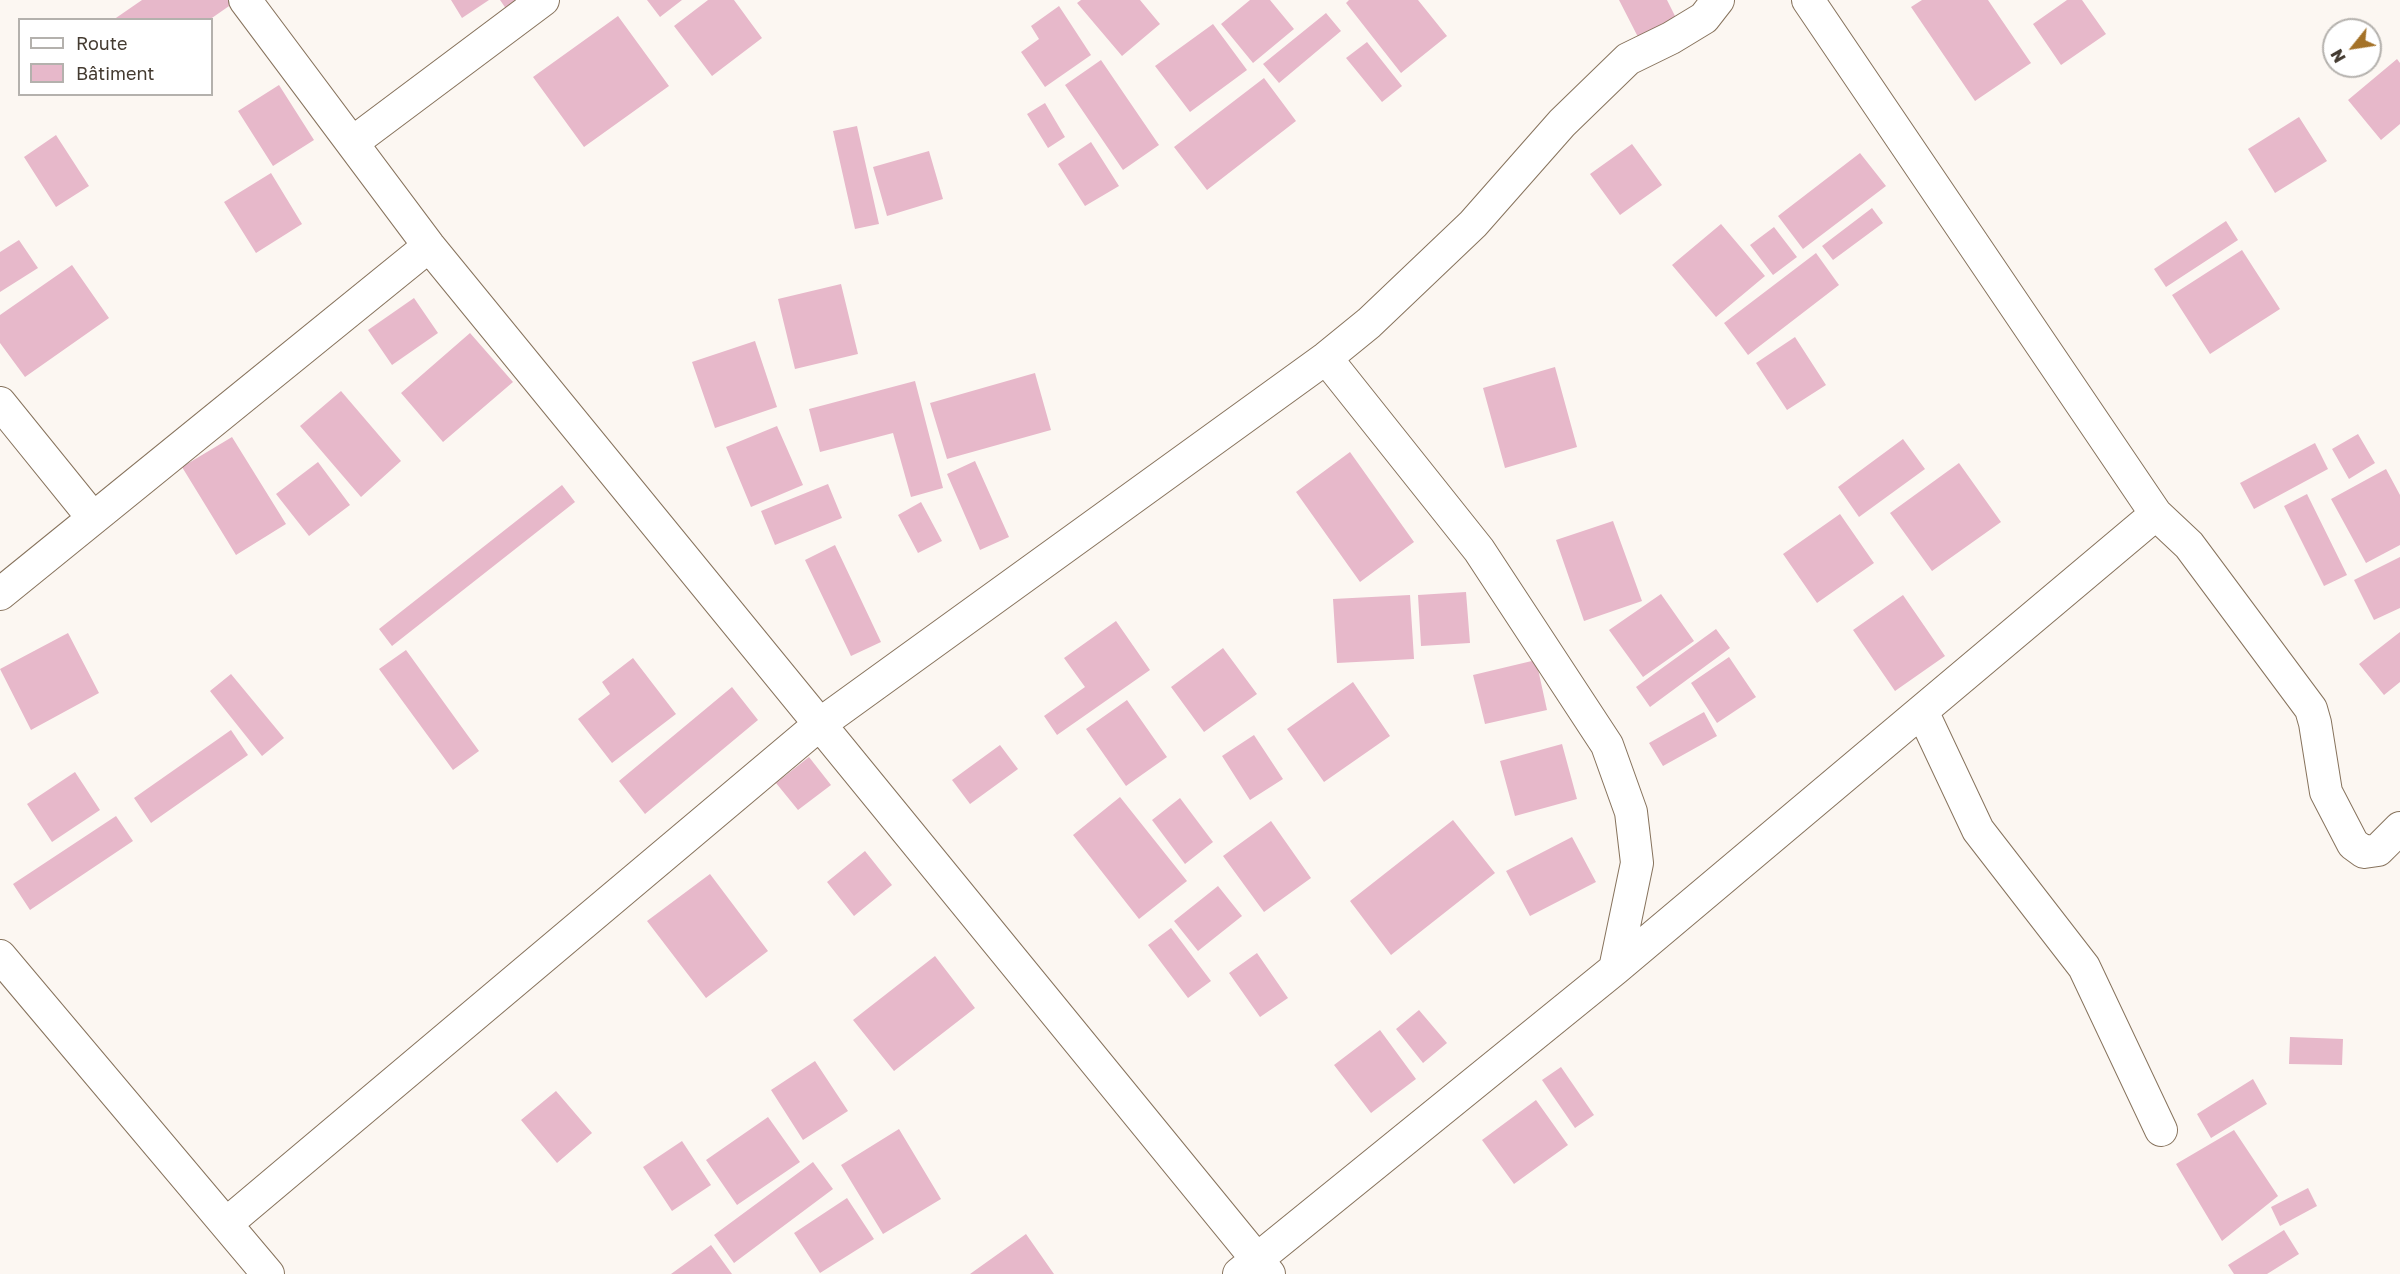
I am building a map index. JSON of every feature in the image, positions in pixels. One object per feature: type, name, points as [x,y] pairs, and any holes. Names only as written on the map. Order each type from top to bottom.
[{"type":"street","points":[[245,0],[429,246],[820,724],[1255,1269],[2156,514]]},
{"type":"street","points":[[352,143],[543,0]]},
{"type":"street","points":[[226,1224],[820,724],[1326,358],[1369,323],[1473,224],[1562,123],[1628,59],[1671,38],[1704,18],[1718,0]]},
{"type":"street","points":[[1808,0],[2156,514],[2189,545],[2311,709],[2326,792],[2353,844],[2364,852],[2378,850],[2400,828]]},
{"type":"street","points":[[0,594],[429,246]]},
{"type":"street","points":[[1326,358],[1479,550],[1607,745],[1630,812],[1637,863],[1615,969]]},
{"type":"street","points":[[0,403],[93,518]]},
{"type":"street","points":[[1922,711],[1978,830],[2084,967],[2160,1130]]},
{"type":"street","points":[[0,956],[268,1274]]},
{"type":"building","points":[[142,0],[229,0],[232,4],[212,18],[116,18]]},
{"type":"building","points":[[451,0],[489,0],[462,18]]},
{"type":"building","points":[[500,0],[525,0],[509,13]]},
{"type":"building","points":[[647,0],[682,0],[660,17]]},
{"type":"building","points":[[708,0],[734,0],[762,38],[712,76],[674,26]]},
{"type":"building","points":[[1081,0],[1140,0],[1160,24],[1122,56],[1077,3]]},
{"type":"building","points":[[1250,0],[1270,0],[1294,29],[1253,63],[1221,24]]},
{"type":"building","points":[[1349,0],[1418,0],[1447,36],[1401,73],[1346,3]]},
{"type":"building","points":[[1619,0],[1667,0],[1676,18],[1638,37]]},
{"type":"building","points":[[1922,0],[1988,0],[2031,63],[1975,101],[1911,7]]},
{"type":"building","points":[[2067,0],[2082,0],[2106,34],[2061,65],[2033,24]]},
{"type":"building","points":[[1059,6],[1091,55],[1045,87],[1021,52],[1039,39],[1031,26]]},
{"type":"building","points":[[1326,13],[1341,31],[1279,83],[1263,64]]},
{"type":"building","points":[[618,16],[669,86],[584,147],[533,77]]},
{"type":"building","points":[[1213,24],[1247,70],[1190,112],[1155,66]]},
{"type":"building","points":[[1367,42],[1402,86],[1382,102],[1346,58]]},
{"type":"building","points":[[2397,59],[2400,63],[2400,124],[2381,140],[2348,100],[2374,78],[2382,78],[2382,72]]},
{"type":"building","points":[[1101,60],[1159,145],[1123,170],[1065,85]]},
{"type":"building","points":[[1264,78],[1296,121],[1207,190],[1174,147]]},
{"type":"building","points":[[279,85],[314,140],[273,166],[238,111]]},
{"type":"building","points":[[1045,103],[1065,137],[1048,148],[1027,114]]},
{"type":"building","points":[[2299,117],[2327,161],[2275,193],[2248,149]]},
{"type":"building","points":[[857,126],[879,224],[855,229],[833,131]]},
{"type":"building","points":[[56,135],[89,186],[56,207],[24,157]]},
{"type":"building","points":[[1091,142],[1119,186],[1085,206],[1058,164]]},
{"type":"building","points":[[1632,144],[1662,185],[1620,215],[1590,174]]},
{"type":"building","points":[[929,151],[943,199],[887,216],[873,167]]},
{"type":"building","points":[[1860,153],[1886,186],[1803,249],[1778,216]]},
{"type":"building","points":[[271,173],[302,224],[256,253],[224,202]]},
{"type":"building","points":[[1872,208],[1883,223],[1833,260],[1822,246]]},
{"type":"building","points":[[2226,221],[2238,240],[2166,287],[2154,269]]},
{"type":"building","points":[[1721,224],[1765,276],[1716,317],[1672,265]]},
{"type":"building","points":[[1774,227],[1797,257],[1773,275],[1750,245]]},
{"type":"building","points":[[19,240],[38,268],[0,292],[0,252]]},
{"type":"building","points":[[2242,250],[2280,309],[2210,354],[2172,295]]},
{"type":"building","points":[[1816,253],[1839,285],[1748,355],[1724,323]]},
{"type":"building","points":[[72,265],[109,318],[25,377],[0,343],[0,315]]},
{"type":"building","points":[[841,284],[858,354],[795,369],[778,299]]},
{"type":"building","points":[[414,298],[438,333],[392,365],[368,330]]},
{"type":"building","points":[[470,333],[513,382],[443,442],[401,393]]},
{"type":"building","points":[[1795,337],[1826,385],[1787,410],[1756,363]]},
{"type":"building","points":[[755,341],[777,407],[715,428],[692,362]]},
{"type":"building","points":[[1555,367],[1577,447],[1505,468],[1483,388]]},
{"type":"building","points":[[1035,373],[1051,430],[947,459],[930,403]]},
{"type":"building","points":[[915,381],[943,488],[911,497],[893,433],[820,452],[809,409]]},
{"type":"building","points":[[341,391],[401,461],[361,497],[300,426]]},
{"type":"building","points":[[777,426],[803,485],[751,507],[726,447]]},
{"type":"building","points":[[2358,434],[2375,463],[2349,479],[2332,449]]},
{"type":"building","points":[[232,437],[286,524],[236,555],[182,467]]},
{"type":"building","points":[[1903,439],[1925,469],[1859,517],[1838,487]]},
{"type":"building","points":[[2315,443],[2328,469],[2254,509],[2240,483]]},
{"type":"building","points":[[1350,452],[1414,542],[1360,582],[1296,492]]},
{"type":"building","points":[[975,461],[1009,537],[980,550],[947,474]]},
{"type":"building","points":[[318,462],[350,505],[309,536],[276,494]]},
{"type":"building","points":[[1959,463],[2001,522],[1932,571],[1890,513]]},
{"type":"building","points":[[2386,469],[2400,495],[2400,545],[2366,563],[2331,499]]},
{"type":"building","points":[[828,484],[842,518],[775,545],[761,511]]},
{"type":"building","points":[[562,485],[575,502],[392,646],[379,629]]},
{"type":"building","points":[[2307,494],[2347,575],[2324,586],[2284,506]]},
{"type":"building","points":[[921,502],[942,541],[918,553],[898,515]]},
{"type":"building","points":[[1840,514],[1874,563],[1817,603],[1783,554]]},
{"type":"building","points":[[1613,521],[1642,601],[1584,621],[1556,540]]},
{"type":"building","points":[[835,545],[881,642],[851,656],[805,560]]},
{"type":"building","points":[[2400,557],[2400,608],[2374,620],[2354,580]]},
{"type":"building","points":[[1466,592],[1470,643],[1421,646],[1418,595]]},
{"type":"building","points":[[1661,594],[1694,641],[1643,677],[1609,630]]},
{"type":"building","points":[[1410,595],[1414,659],[1337,663],[1333,599]]},
{"type":"building","points":[[1903,595],[1945,656],[1895,691],[1853,630]]},
{"type":"building","points":[[1116,621],[1150,670],[1057,735],[1044,716],[1085,687],[1064,658]]},
{"type":"building","points":[[1716,629],[1730,648],[1650,707],[1636,687]]},
{"type":"building","points":[[2400,632],[2400,682],[2384,695],[2359,664]]},
{"type":"building","points":[[68,633],[99,693],[31,730],[0,669]]},
{"type":"building","points":[[1223,648],[1257,694],[1204,732],[1171,687]]},
{"type":"building","points":[[406,650],[479,751],[453,770],[379,669]]},
{"type":"building","points":[[1729,657],[1756,697],[1717,723],[1691,683]]},
{"type":"building","points":[[633,658],[676,714],[612,763],[578,719],[610,694],[602,682]]},
{"type":"building","points":[[1536,660],[1547,710],[1485,724],[1473,675]]},
{"type":"building","points":[[231,674],[284,738],[262,756],[210,691]]},
{"type":"building","points":[[1353,682],[1390,736],[1324,782],[1287,729]]},
{"type":"building","points":[[732,687],[758,720],[645,814],[619,781]]},
{"type":"building","points":[[1127,700],[1167,757],[1126,786],[1086,729]]},
{"type":"building","points":[[1704,712],[1717,736],[1663,766],[1649,743]]},
{"type":"building","points":[[231,730],[248,755],[151,823],[134,798]]},
{"type":"building","points":[[1254,735],[1283,779],[1250,800],[1222,756]]},
{"type":"building","points":[[1562,744],[1577,799],[1515,816],[1500,761]]},
{"type":"building","points":[[1000,745],[1018,769],[970,804],[952,780]]},
{"type":"building","points":[[809,757],[831,785],[798,810],[776,783]]},
{"type":"building","points":[[75,772],[100,810],[52,842],[27,804]]},
{"type":"building","points":[[1120,797],[1187,881],[1139,919],[1073,835]]},
{"type":"building","points":[[1180,798],[1213,842],[1185,864],[1152,820]]},
{"type":"building","points":[[116,816],[133,841],[30,910],[13,884]]},
{"type":"building","points":[[1453,820],[1495,873],[1391,955],[1350,901]]},
{"type":"building","points":[[1271,821],[1311,878],[1264,912],[1223,856]]},
{"type":"building","points":[[1572,837],[1596,882],[1530,916],[1506,871]]},
{"type":"building","points":[[865,851],[892,885],[854,916],[827,882]]},
{"type":"building","points":[[710,874],[768,951],[706,998],[647,921]]},
{"type":"building","points":[[1218,886],[1242,916],[1198,951],[1174,921]]},
{"type":"building","points":[[1171,928],[1211,981],[1188,998],[1148,945]]},
{"type":"building","points":[[1257,953],[1288,998],[1260,1017],[1229,973]]},
{"type":"building","points":[[935,956],[975,1008],[894,1071],[853,1020]]},
{"type":"building","points":[[1419,1010],[1447,1043],[1423,1063],[1396,1029]]},
{"type":"building","points":[[1380,1030],[1416,1079],[1371,1113],[1334,1065]]},
{"type":"building","points":[[2290,1037],[2343,1039],[2342,1065],[2289,1064]]},
{"type":"building","points":[[815,1061],[848,1111],[803,1140],[771,1090]]},
{"type":"building","points":[[1561,1067],[1594,1115],[1575,1128],[1542,1080]]},
{"type":"building","points":[[2253,1079],[2267,1104],[2211,1138],[2197,1114]]},
{"type":"building","points":[[556,1091],[592,1133],[557,1163],[521,1120]]},
{"type":"building","points":[[1536,1100],[1568,1145],[1514,1184],[1482,1140]]},
{"type":"building","points":[[768,1117],[800,1162],[737,1205],[706,1160]]},
{"type":"building","points":[[899,1129],[941,1199],[883,1234],[841,1165]]},
{"type":"building","points":[[2234,1130],[2278,1196],[2222,1241],[2176,1164]]},
{"type":"building","points":[[682,1141],[711,1185],[672,1211],[643,1167]]},
{"type":"building","points":[[813,1162],[833,1189],[734,1263],[714,1235]]},
{"type":"building","points":[[2308,1188],[2317,1206],[2280,1226],[2271,1207]]},
{"type":"building","points":[[847,1198],[874,1239],[820,1273],[794,1233]]},
{"type":"building","points":[[2284,1230],[2299,1254],[2267,1274],[2234,1274],[2228,1265]]},
{"type":"building","points":[[1026,1234],[1054,1274],[970,1274]]},
{"type":"building","points":[[711,1245],[732,1274],[671,1274]]}]
